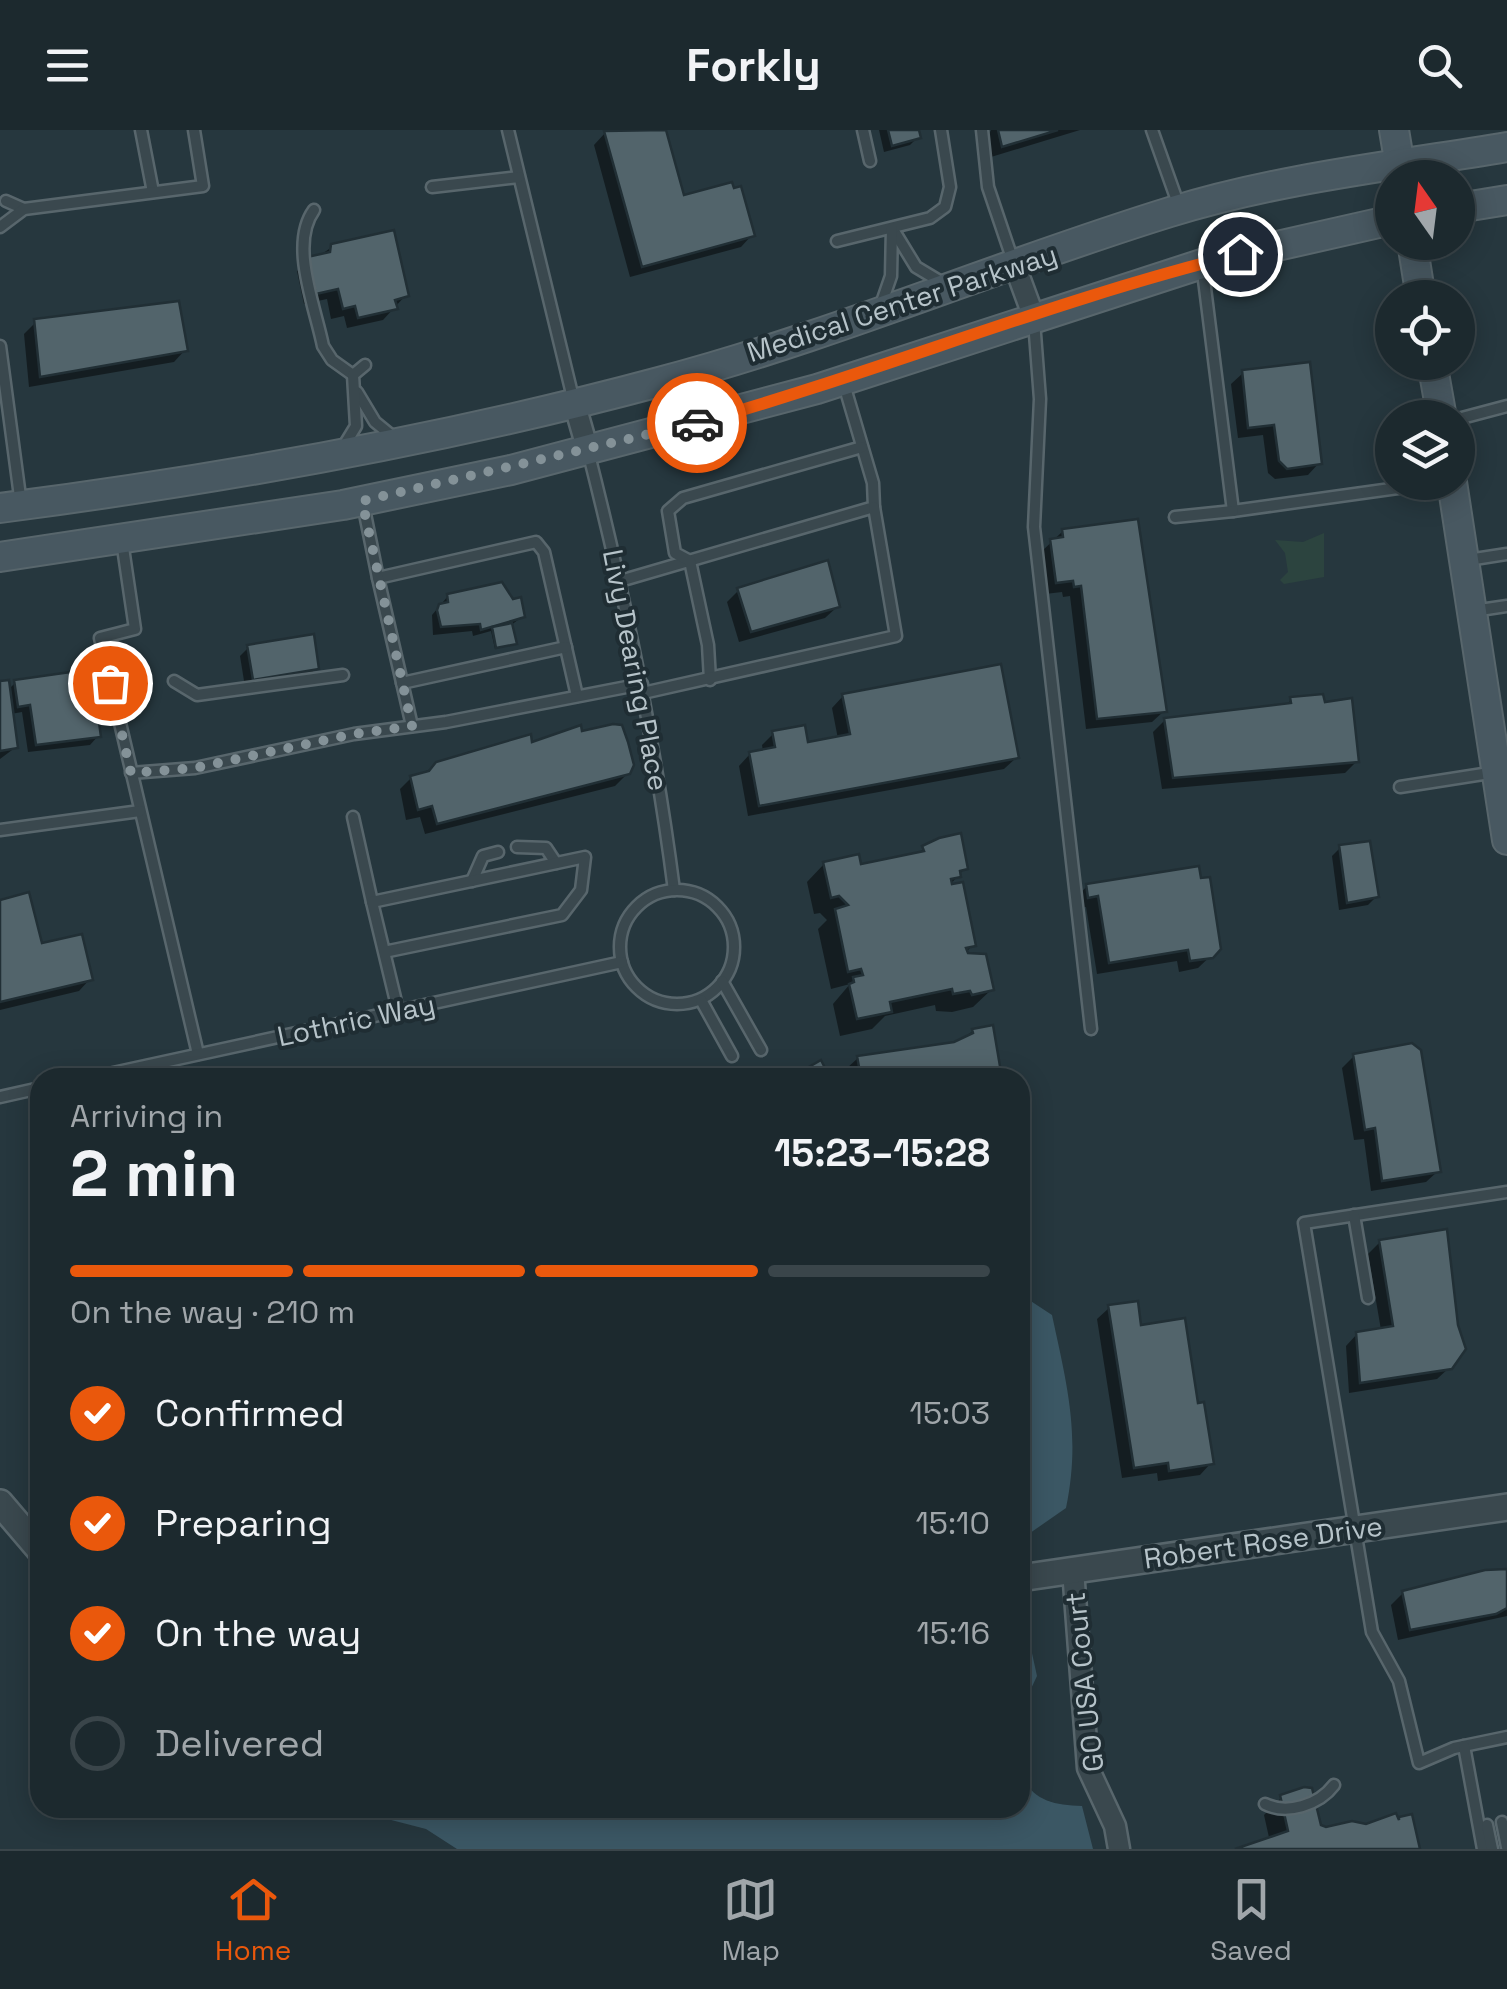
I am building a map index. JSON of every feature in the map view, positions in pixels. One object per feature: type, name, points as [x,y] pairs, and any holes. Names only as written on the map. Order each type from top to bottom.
[{"type":"main road","points":[[1394,130],[1399,160]]},
{"type":"main road","name":"Medical Center Parkway","points":[[1450,160],[1507,147]]},
{"type":"main road","name":"Medical Center Parkway","points":[[10,507],[402,443],[660,382],[878,314],[1180,209],[1264,186],[1375,174]]},
{"type":"main road","points":[[1475,205],[1507,200]]},
{"type":"main road","name":"Medical Center Parkway","points":[[0,557],[362,501],[588,451],[843,380],[1202,264],[1375,224]]},
{"type":"main road","points":[[1455,500],[1502,771],[1507,840]]},
{"type":"street","points":[[1015,266],[1033,316]]},
{"type":"street","points":[[574,402],[588,451]]},
{"type":"street","points":[[0,1503],[30,1538]]},
{"type":"street","name":"Robert Rose Drive","points":[[1030,1576],[1507,1507]]},
{"type":"street","name":"GO USA Court","points":[[1072,1570],[1088,1768],[1115,1826],[1119,1849]]},
{"type":"lane","points":[[141,130],[153,192]]},
{"type":"lane","points":[[0,227],[24,209],[203,186],[194,130]]},
{"type":"lane","points":[[508,130],[574,402]]},
{"type":"lane","points":[[863,130],[870,160]]},
{"type":"lane","points":[[837,241],[930,218],[945,207],[950,188],[941,130]]},
{"type":"lane","points":[[982,130],[988,187],[1015,266]]},
{"type":"lane","points":[[1152,130],[1180,209]]},
{"type":"lane","points":[[432,187],[519,177]]},
{"type":"lane","points":[[6,201],[24,209]]},
{"type":"lane","points":[[314,210],[304,225],[303,245],[323,346],[332,360],[352,375],[356,391],[356,426],[339,454]]},
{"type":"lane","points":[[892,228],[916,267],[952,288]]},
{"type":"lane","points":[[878,314],[891,276],[892,228]]},
{"type":"lane","points":[[1202,264],[1234,511]]},
{"type":"lane","points":[[1033,316],[1040,398],[1034,526],[1091,1030]]},
{"type":"lane","points":[[0,346],[10,507]]},
{"type":"lane","points":[[352,375],[365,365]]},
{"type":"lane","points":[[131,773],[195,768],[354,734],[577,696],[710,680],[896,636],[862,447],[843,380]]},
{"type":"lane","points":[[356,391],[375,422],[402,443]]},
{"type":"lane","points":[[1475,414],[1507,406]]},
{"type":"lane","points":[[710,680],[708,645],[690,561],[675,552],[668,511],[683,498],[862,447]]},
{"type":"lane","name":"Livy Dearing Place","points":[[588,451],[643,688],[674,890]]},
{"type":"lane","points":[[1176,517],[1375,491]]},
{"type":"lane","points":[[362,501],[412,726]]},
{"type":"lane","points":[[620,581],[874,507]]},
{"type":"lane","points":[[122,540],[135,629],[100,638],[198,1054]]},
{"type":"lane","points":[[378,578],[536,542],[544,552],[577,696]]},
{"type":"lane","points":[[1464,561],[1507,554]]},
{"type":"lane","points":[[1472,612],[1507,606]]},
{"type":"lane","points":[[402,684],[566,647]]},
{"type":"lane","points":[[174,682],[197,696],[327,674],[342,675]]},
{"type":"lane","points":[[1400,787],[1502,771]]},
{"type":"lane","points":[[0,830],[140,811]]},
{"type":"lane","points":[[353,818],[398,1010]]},
{"type":"lane","points":[[517,847],[546,848],[556,862]]},
{"type":"lane","points":[[472,881],[483,856],[498,852]]},
{"type":"lane","points":[[372,902],[585,857],[581,890],[562,915],[384,952]]},
{"type":"lane","points":[[674,890],[698,894],[725,916],[734,952],[722,981],[700,1000],[662,1002],[644,994],[622,962],[623,926],[646,899],[674,890]]},
{"type":"lane","name":"Lothric Way","points":[[135,1068],[622,962]]},
{"type":"lane","points":[[722,981],[761,1050]]},
{"type":"lane","points":[[700,1000],[732,1056]]},
{"type":"lane","points":[[0,1097],[30,1090]]},
{"type":"lane","points":[[1507,1192],[1304,1223],[1372,1632],[1399,1681],[1419,1763],[1464,1746],[1507,1737]]},
{"type":"lane","points":[[1354,1215],[1368,1298]]},
{"type":"lane","points":[[1464,1746],[1483,1849]]},
{"type":"lane","points":[[1265,1804],[1278,1810],[1323,1800],[1334,1785]]},
{"type":"lane","points":[[1502,1822],[1507,1848]]},
{"type":"lane","points":[[1487,1826],[1492,1849]]},
{"type":"green space","points":[[1324,533],[1324,577],[1284,584],[1280,580],[1288,572],[1285,553],[1275,540],[1303,542]]},
{"type":"water","points":[[1030,1301],[1052,1315],[1063,1365],[1072,1434],[1066,1508],[1030,1533]]},
{"type":"water","points":[[1030,1644],[1037,1676],[1030,1691]]},
{"type":"water","points":[[1030,1789],[1045,1800],[1082,1806],[1093,1849],[457,1849],[426,1829],[383,1818],[1030,1818]]},
{"type":"building","points":[[666,130],[684,195],[732,182],[734,188],[741,186],[755,236],[642,267],[604,131]]},
{"type":"building","points":[[888,130],[919,130],[921,138],[892,146]]},
{"type":"building","points":[[998,130],[1058,130],[1002,147]]},
{"type":"building","points":[[394,230],[409,296],[395,300],[398,309],[358,318],[355,306],[343,309],[338,289],[316,294],[307,257],[330,252],[331,244]]},
{"type":"building","points":[[179,301],[188,351],[40,377],[34,319]]},
{"type":"building","points":[[1310,362],[1322,464],[1287,469],[1279,461],[1274,425],[1248,428],[1242,370]]},
{"type":"building","points":[[1138,519],[1167,712],[1097,719],[1081,586],[1074,587],[1073,581],[1056,583],[1050,539],[1063,537],[1062,529]]},
{"type":"building","points":[[828,560],[840,607],[751,632],[737,588]]},
{"type":"building","points":[[502,582],[513,599],[521,597],[525,617],[481,630],[480,624],[441,627],[437,610],[439,604],[448,602],[447,594]]},
{"type":"building","points":[[512,623],[517,644],[496,648],[492,627]]},
{"type":"building","points":[[314,634],[319,669],[253,680],[247,645]]},
{"type":"building","points":[[1001,664],[1019,758],[759,806],[749,752],[775,747],[772,731],[805,725],[808,742],[850,734],[842,694]]},
{"type":"building","points":[[92,669],[101,737],[36,745],[30,705],[18,707],[14,680]]},
{"type":"building","points":[[9,680],[18,748],[0,751],[0,681]]},
{"type":"building","points":[[1323,694],[1325,702],[1352,698],[1359,762],[1173,778],[1164,718],[1291,703],[1290,697]]},
{"type":"building","points":[[581,725],[582,731],[622,725],[628,742],[634,765],[630,774],[437,824],[432,806],[418,810],[410,776],[429,771],[436,762],[531,734],[532,742]]},
{"type":"building","points":[[961,833],[968,869],[960,871],[961,877],[951,879],[952,884],[963,882],[976,946],[966,948],[968,953],[986,954],[994,990],[972,995],[970,991],[953,994],[952,989],[890,1002],[892,1012],[857,1019],[849,984],[854,982],[853,977],[863,975],[861,969],[848,972],[835,909],[848,905],[839,896],[831,898],[823,862],[859,854],[861,864],[924,851],[922,846]]},
{"type":"building","points":[[1370,841],[1379,897],[1347,903],[1339,845]]},
{"type":"building","points":[[1199,866],[1201,878],[1210,877],[1221,949],[1213,958],[1190,961],[1188,950],[1109,963],[1098,896],[1088,898],[1086,884]]},
{"type":"building","points":[[29,892],[42,943],[82,934],[93,980],[0,1002],[0,900]]},
{"type":"building","points":[[993,1025],[1000,1068],[859,1068],[857,1056],[954,1042],[973,1033],[972,1029]]},
{"type":"building","points":[[1412,1043],[1421,1050],[1441,1172],[1382,1181],[1375,1128],[1365,1130],[1353,1054]]},
{"type":"building","points":[[821,1060],[825,1068],[807,1068]]},
{"type":"building","points":[[1447,1229],[1458,1325],[1466,1349],[1452,1369],[1360,1383],[1356,1332],[1393,1326],[1379,1240]]},
{"type":"building","points":[[1138,1301],[1141,1325],[1185,1318],[1198,1403],[1204,1402],[1214,1464],[1169,1471],[1168,1463],[1134,1468],[1108,1305]]},
{"type":"building","points":[[1507,1569],[1507,1608],[1496,1614],[1410,1630],[1402,1591],[1485,1570]]},
{"type":"building","points":[[1312,1788],[1321,1825],[1326,1827],[1352,1821],[1366,1824],[1396,1813],[1399,1820],[1412,1814],[1420,1849],[1235,1849],[1288,1831],[1280,1795]]},
{"type":"way so far","points":[[110,683],[131,773],[195,768],[354,734],[412,726],[362,501],[511,470],[697,423]]},
{"type":"route","points":[[697,423],[817,390],[1033,316],[1240,254]]}]
